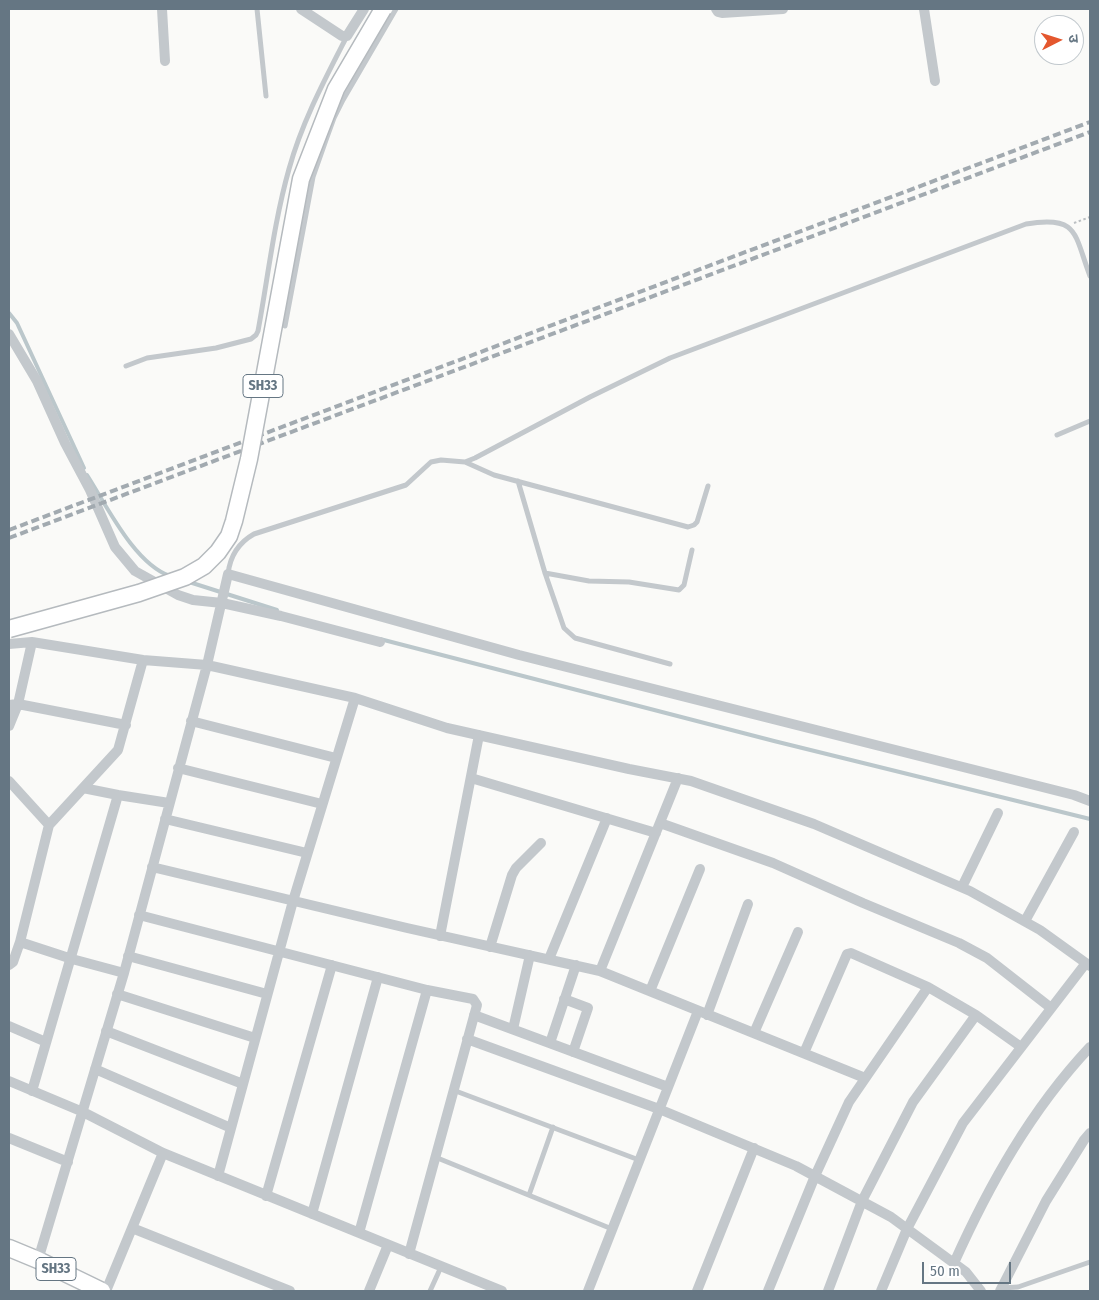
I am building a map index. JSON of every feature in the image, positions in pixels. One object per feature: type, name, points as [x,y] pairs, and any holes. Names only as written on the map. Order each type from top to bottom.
[{"type":"main road","name":"SH33","points":[[9,629],[146,591],[185,577],[204,566],[218,552],[229,536],[250,452],[301,179],[336,89],[383,9]]},
{"type":"main road","name":"SH33","points":[[9,1248],[102,1291]]},
{"type":"street","points":[[162,9],[165,61]]},
{"type":"street","points":[[301,9],[336,34],[342,36],[347,36],[364,9]]},
{"type":"street","points":[[716,9],[722,13],[783,9]]},
{"type":"street","points":[[924,9],[935,81]]},
{"type":"street","points":[[9,334],[37,382],[90,490],[112,541],[123,558],[136,571],[178,595],[203,602],[222,600],[380,642]]},
{"type":"street","points":[[38,1260],[124,973],[207,665],[228,574],[519,655],[1064,792],[1090,801]]},
{"type":"street","points":[[9,644],[32,642],[143,660],[207,665],[355,698],[447,728],[691,780],[814,824],[962,887],[1040,930],[1088,964],[1051,1008],[963,1123],[907,1228],[881,1291]]},
{"type":"street","points":[[9,726],[32,642]]},
{"type":"street","points":[[9,965],[13,962],[20,942],[49,825],[114,756],[120,745],[143,660]]},
{"type":"street","points":[[218,1176],[293,901],[355,698]]},
{"type":"street","points":[[14,705],[126,725]]},
{"type":"street","points":[[191,721],[336,758]]},
{"type":"street","points":[[440,936],[479,735]]},
{"type":"street","points":[[178,768],[322,804]]},
{"type":"street","points":[[471,778],[607,818],[658,828],[773,863],[959,943],[987,958],[1051,1008]]},
{"type":"street","points":[[600,971],[678,778]]},
{"type":"street","points":[[9,781],[49,825]]},
{"type":"street","points":[[82,788],[118,796],[169,803]]},
{"type":"street","points":[[32,1091],[118,796]]},
{"type":"street","points":[[962,887],[998,813]]},
{"type":"street","points":[[549,959],[607,818]]},
{"type":"street","points":[[165,819],[307,853]]},
{"type":"street","points":[[1025,921],[1074,832]]},
{"type":"street","points":[[490,946],[512,875],[516,868],[541,843]]},
{"type":"street","points":[[152,868],[440,936],[600,971],[865,1078]]},
{"type":"street","points":[[650,991],[700,869]]},
{"type":"street","points":[[588,1291],[668,1087],[703,1013],[748,904]]},
{"type":"street","points":[[139,915],[427,990],[474,999],[477,1004],[409,1254]]},
{"type":"street","points":[[754,1033],[798,932]]},
{"type":"street","points":[[20,942],[124,973]]},
{"type":"street","points":[[804,1053],[847,954],[852,952],[928,987],[976,1015],[1021,1047]]},
{"type":"street","points":[[513,1029],[530,955]]},
{"type":"street","points":[[128,956],[267,994]]},
{"type":"street","points":[[266,1196],[332,965]]},
{"type":"street","points":[[550,1043],[576,965]]},
{"type":"street","points":[[312,1214],[378,977]]},
{"type":"street","points":[[768,1291],[815,1176],[849,1102],[928,987]]},
{"type":"street","points":[[359,1233],[427,990]]},
{"type":"street","points":[[117,994],[255,1038]]},
{"type":"street","points":[[564,999],[588,1008],[573,1052]]},
{"type":"street","points":[[474,1014],[668,1087]]},
{"type":"street","points":[[828,1291],[862,1201],[913,1102],[976,1015]]},
{"type":"street","points":[[9,1026],[46,1042]]},
{"type":"street","points":[[106,1031],[242,1084]]},
{"type":"street","points":[[467,1039],[659,1109],[796,1166],[891,1216],[954,1263],[972,1278],[981,1291]]},
{"type":"street","points":[[954,1263],[977,1213],[1003,1165],[1036,1114],[1090,1047]]},
{"type":"street","points":[[95,1069],[231,1128]]},
{"type":"street","points":[[9,1081],[83,1112],[163,1154],[502,1291]]},
{"type":"street","points":[[1001,1290],[1046,1200],[1090,1133]]},
{"type":"street","points":[[9,1138],[68,1162]]},
{"type":"street","points":[[697,1291],[754,1148]]},
{"type":"street","points":[[106,1291],[163,1154]]},
{"type":"street","points":[[132,1228],[290,1291]]},
{"type":"street","points":[[369,1291],[388,1245]]},
{"type":"lane","points":[[257,9],[266,96]]},
{"type":"lane","points":[[284,326],[314,178],[326,140],[343,100],[396,9]]},
{"type":"lane","points":[[126,366],[147,358],[216,348],[251,339],[256,335],[289,169],[307,119],[347,36]]},
{"type":"lane","points":[[465,462],[670,358],[1026,224],[1044,221],[1060,222],[1067,225],[1073,232],[1090,276]]},
{"type":"lane","points":[[1057,435],[1090,421]]},
{"type":"lane","points":[[228,574],[233,554],[247,538],[254,534],[406,485],[431,462],[441,460],[465,462],[494,474],[518,481],[688,527],[697,522],[708,486]]},
{"type":"lane","points":[[518,481],[545,573],[564,628],[575,638],[670,664]]},
{"type":"lane","points":[[545,573],[589,581],[628,582],[679,590],[684,585],[692,550]]},
{"type":"lane","points":[[454,1090],[640,1160]]},
{"type":"lane","points":[[529,1195],[553,1127]]},
{"type":"lane","points":[[435,1157],[612,1230]]},
{"type":"lane","points":[[1001,1290],[1018,1287],[1090,1262]]},
{"type":"lane","points":[[430,1291],[441,1267]]},
{"type":"path","points":[[1067,225],[1090,217]]},
{"type":"waterway","points":[[9,313],[17,323],[84,468]]},
{"type":"waterway","points":[[87,475],[133,547],[157,569],[170,576]]},
{"type":"waterway","points":[[186,581],[277,610]]},
{"type":"waterway","points":[[380,639],[774,741],[1090,819]]},
{"type":"railway","points":[[9,530],[1090,122]]},
{"type":"railway","points":[[9,538],[1090,132]]}]
